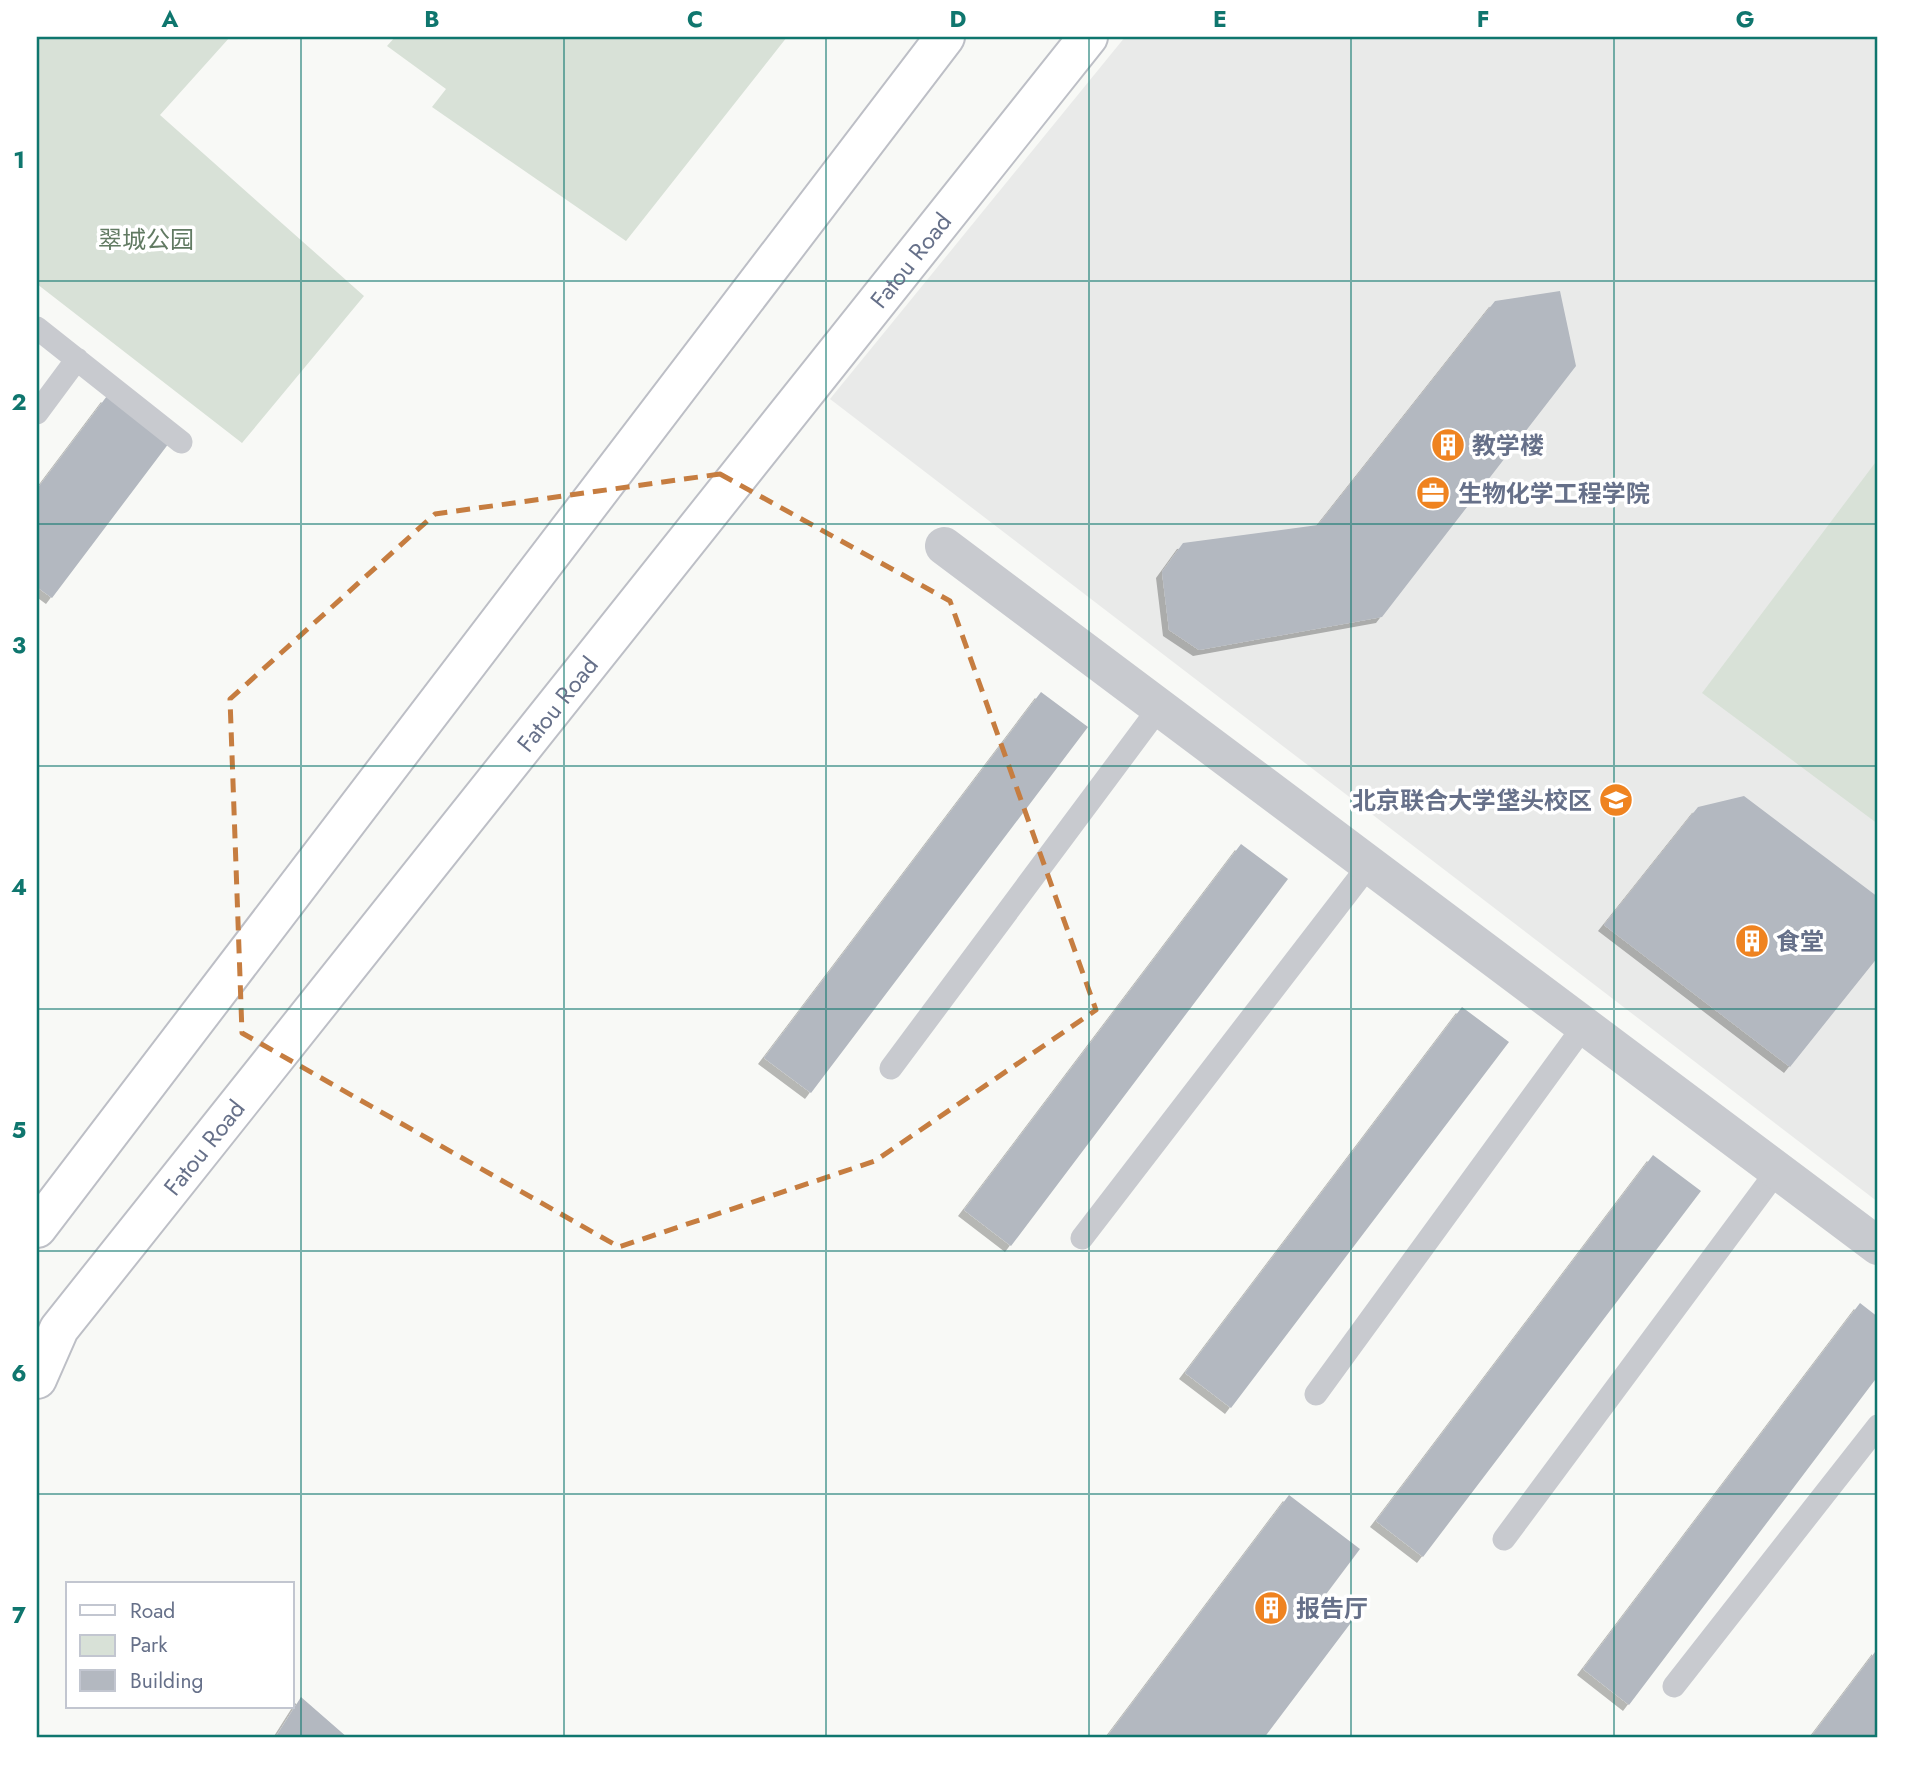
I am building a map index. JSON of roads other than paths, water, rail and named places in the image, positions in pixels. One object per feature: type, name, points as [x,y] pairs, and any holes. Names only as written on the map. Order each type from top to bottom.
[{"type":"main road","points":[[37,1228],[945,37]]},
{"type":"main road","name":"Fatou Road","points":[[37,1379],[59,1329],[1088,37]]},
{"type":"street","points":[[943,547],[1878,1247]]},
{"type":"lane","points":[[37,328],[181,442]]},
{"type":"lane","points":[[37,413],[77,359]]},
{"type":"lane","points":[[891,1068],[1160,708]]},
{"type":"lane","points":[[1082,1238],[1368,865]]},
{"type":"lane","points":[[1316,1394],[1584,1026]]},
{"type":"lane","points":[[1504,1539],[1777,1171]]},
{"type":"lane","points":[[1674,1686],[1878,1426]]},
{"type":"place","name":"教学楼","points":[[1448,445]]},
{"type":"place","name":"生物化学工程学院","points":[[1433,493]]},
{"type":"place","name":"北京联合大学垡头校区","points":[[1616,800]]},
{"type":"place","name":"食堂","points":[[1752,941]]},
{"type":"place","name":"报告厅","points":[[1271,1608]]},
{"type":"park label","name":"翠城公园","points":[[146,239]]}]
